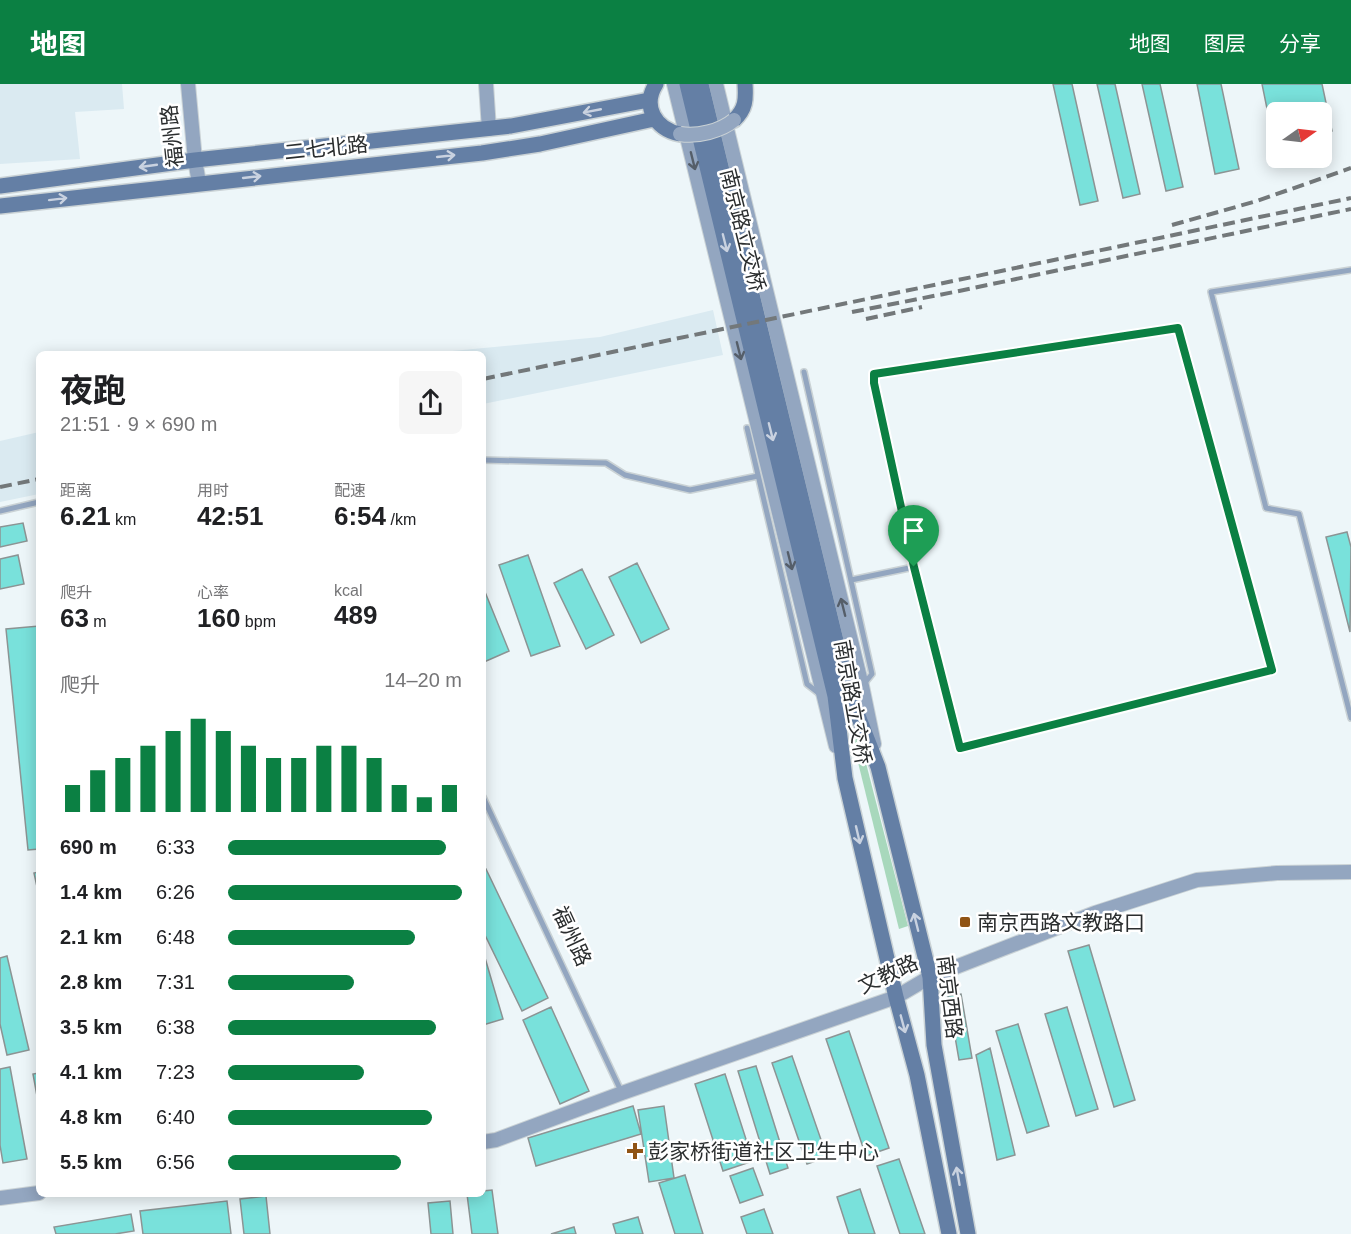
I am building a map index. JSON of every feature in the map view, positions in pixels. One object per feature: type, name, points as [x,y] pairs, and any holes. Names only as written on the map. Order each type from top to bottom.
[{"type":"main road","points":[[656,84],[649,100],[654,119],[669,132],[680,134]]},
{"type":"main road","name":"南京路立交桥","points":[[687,84],[835,696],[845,778]]},
{"type":"main road","name":"南京路立交桥","points":[[701,84],[848,690],[878,767]]},
{"type":"main road","points":[[734,120],[746,102],[745,84]]},
{"type":"main road","name":"二七北路","points":[[0,186],[195,160],[489,129],[649,100]]},
{"type":"main road","name":"二七北路","points":[[0,206],[482,153],[540,144],[654,119]]},
{"type":"main road","name":"南京西路","points":[[878,767],[930,977],[934,1045],[968,1234]]},
{"type":"main road","points":[[845,778],[896,997],[917,1075],[950,1234]]},
{"type":"street","name":"福州路","points":[[188,84],[199,183]]},
{"type":"street","points":[[486,84],[489,129]]},
{"type":"street","name":"南京路立交桥","points":[[674,84],[845,778]]},
{"type":"street","name":"南京路立交桥","points":[[716,84],[862,686],[878,767]]},
{"type":"street","points":[[680,134],[690,135],[726,127],[734,120]]},
{"type":"street","name":"文教路","points":[[486,1142],[496,1140],[622,1093],[896,997],[930,977],[1095,913],[1197,880],[1277,873],[1351,872]]},
{"type":"street","points":[[0,1198],[36,1193]]},
{"type":"lane","points":[[1351,270],[1211,292],[1266,508],[1299,514],[1351,718]]},
{"type":"lane","points":[[1178,328],[1272,670],[960,748],[914,567],[874,383],[874,374],[1178,328]]},
{"type":"lane","points":[[804,372],[872,674],[862,686]]},
{"type":"lane","points":[[747,428],[807,684],[823,696]]},
{"type":"lane","points":[[486,460],[606,463],[625,475],[690,490],[758,476]]},
{"type":"lane","points":[[0,511],[36,503]]},
{"type":"lane","points":[[851,580],[914,567]]},
{"type":"lane","name":"福州路","points":[[486,803],[622,1093]]},
{"type":"shaded area","points":[[0,84],[122,84],[124,109],[75,112],[80,159],[0,164]]},
{"type":"shaded area","points":[[713,310],[723,355],[486,403],[486,351],[453,351],[600,337]]},
{"type":"shaded area","points":[[36,433],[36,495],[0,502],[0,441]]},
{"type":"green space","points":[[859,736],[908,926],[899,929],[852,738]]},
{"type":"building","points":[[1053,84],[1072,84],[1098,201],[1080,205]]},
{"type":"building","points":[[1097,84],[1115,84],[1140,194],[1123,198]]},
{"type":"building","points":[[1142,84],[1160,84],[1183,187],[1166,191]]},
{"type":"building","points":[[1197,84],[1221,84],[1239,169],[1215,174]]},
{"type":"building","points":[[1262,84],[1322,84],[1326,102],[1266,102]]},
{"type":"building","points":[[23,523],[27,541],[0,547],[0,527]]},
{"type":"building","points":[[1347,532],[1351,547],[1350,632],[1326,537]]},
{"type":"building","points":[[18,555],[24,584],[0,589],[0,559]]},
{"type":"building","points":[[528,555],[560,646],[531,656],[499,565]]},
{"type":"building","points":[[637,563],[669,629],[641,643],[609,577]]},
{"type":"building","points":[[582,569],[614,635],[586,649],[554,583]]},
{"type":"building","points":[[486,594],[509,651],[486,661]]},
{"type":"building","points":[[36,626],[36,849],[28,850],[6,629]]},
{"type":"building","points":[[486,869],[548,998],[522,1011],[486,937]]},
{"type":"building","points":[[1089,945],[1135,1100],[1114,1107],[1068,951]]},
{"type":"building","points":[[7,956],[29,1050],[7,1055],[0,1024],[0,958]]},
{"type":"building","points":[[486,961],[503,1019],[486,1024]]},
{"type":"building","points":[[961,994],[972,1058],[959,1060],[948,996]]},
{"type":"building","points":[[551,1007],[589,1091],[560,1104],[523,1020]]},
{"type":"building","points":[[1067,1007],[1098,1109],[1076,1116],[1045,1014]]},
{"type":"building","points":[[1018,1024],[1049,1126],[1027,1133],[996,1031]]},
{"type":"building","points":[[849,1031],[889,1148],[866,1156],[826,1039]]},
{"type":"building","points":[[990,1048],[1015,1155],[997,1160],[976,1055]]},
{"type":"building","points":[[792,1056],[827,1157],[807,1164],[772,1063]]},
{"type":"building","points":[[756,1066],[788,1168],[770,1174],[738,1071]]},
{"type":"building","points":[[10,1067],[27,1159],[3,1163],[0,1145],[0,1069]]},
{"type":"building","points":[[33,1074],[36,1074],[36,1090]]},
{"type":"building","points":[[725,1074],[753,1161],[723,1171],[695,1084]]},
{"type":"building","points":[[633,1106],[641,1134],[536,1166],[528,1138]]},
{"type":"building","points":[[664,1106],[674,1178],[649,1182],[638,1110]]},
{"type":"building","points":[[899,1159],[925,1234],[900,1234],[877,1166]]},
{"type":"building","points":[[753,1168],[763,1195],[740,1203],[730,1176]]},
{"type":"building","points":[[685,1175],[703,1234],[675,1234],[659,1183]]},
{"type":"building","points":[[860,1189],[875,1234],[849,1234],[837,1197]]},
{"type":"building","points":[[492,1190],[498,1234],[472,1234],[467,1197],[486,1197],[486,1191]]},
{"type":"building","points":[[266,1197],[270,1234],[244,1234],[240,1199]]},
{"type":"building","points":[[227,1201],[231,1234],[143,1234],[140,1211]]},
{"type":"building","points":[[450,1201],[453,1234],[431,1234],[428,1203]]},
{"type":"building","points":[[764,1209],[773,1234],[747,1234],[741,1217]]},
{"type":"building","points":[[131,1214],[134,1231],[115,1234],[56,1234],[54,1227]]},
{"type":"building","points":[[638,1217],[643,1234],[616,1234],[613,1224]]},
{"type":"building","points":[[574,1227],[576,1234],[551,1234]]},
{"type":"railway","points":[[1172,225],[1257,201],[1351,168]]},
{"type":"railway","points":[[486,378],[1351,198]]},
{"type":"railway","points":[[852,312],[1351,209]]},
{"type":"railway","points":[[866,319],[922,307]]},
{"type":"railway","points":[[0,487],[36,480]]},
{"type":"place","name":"南京西路文教路口","points":[[965,922]]},
{"type":"place","name":"彭家桥街道社区卫生中心","points":[[635,1151]]},
{"type":"route","points":[[1178,328],[1272,670],[960,748],[914,567],[874,383],[874,374],[1178,328]]}]
